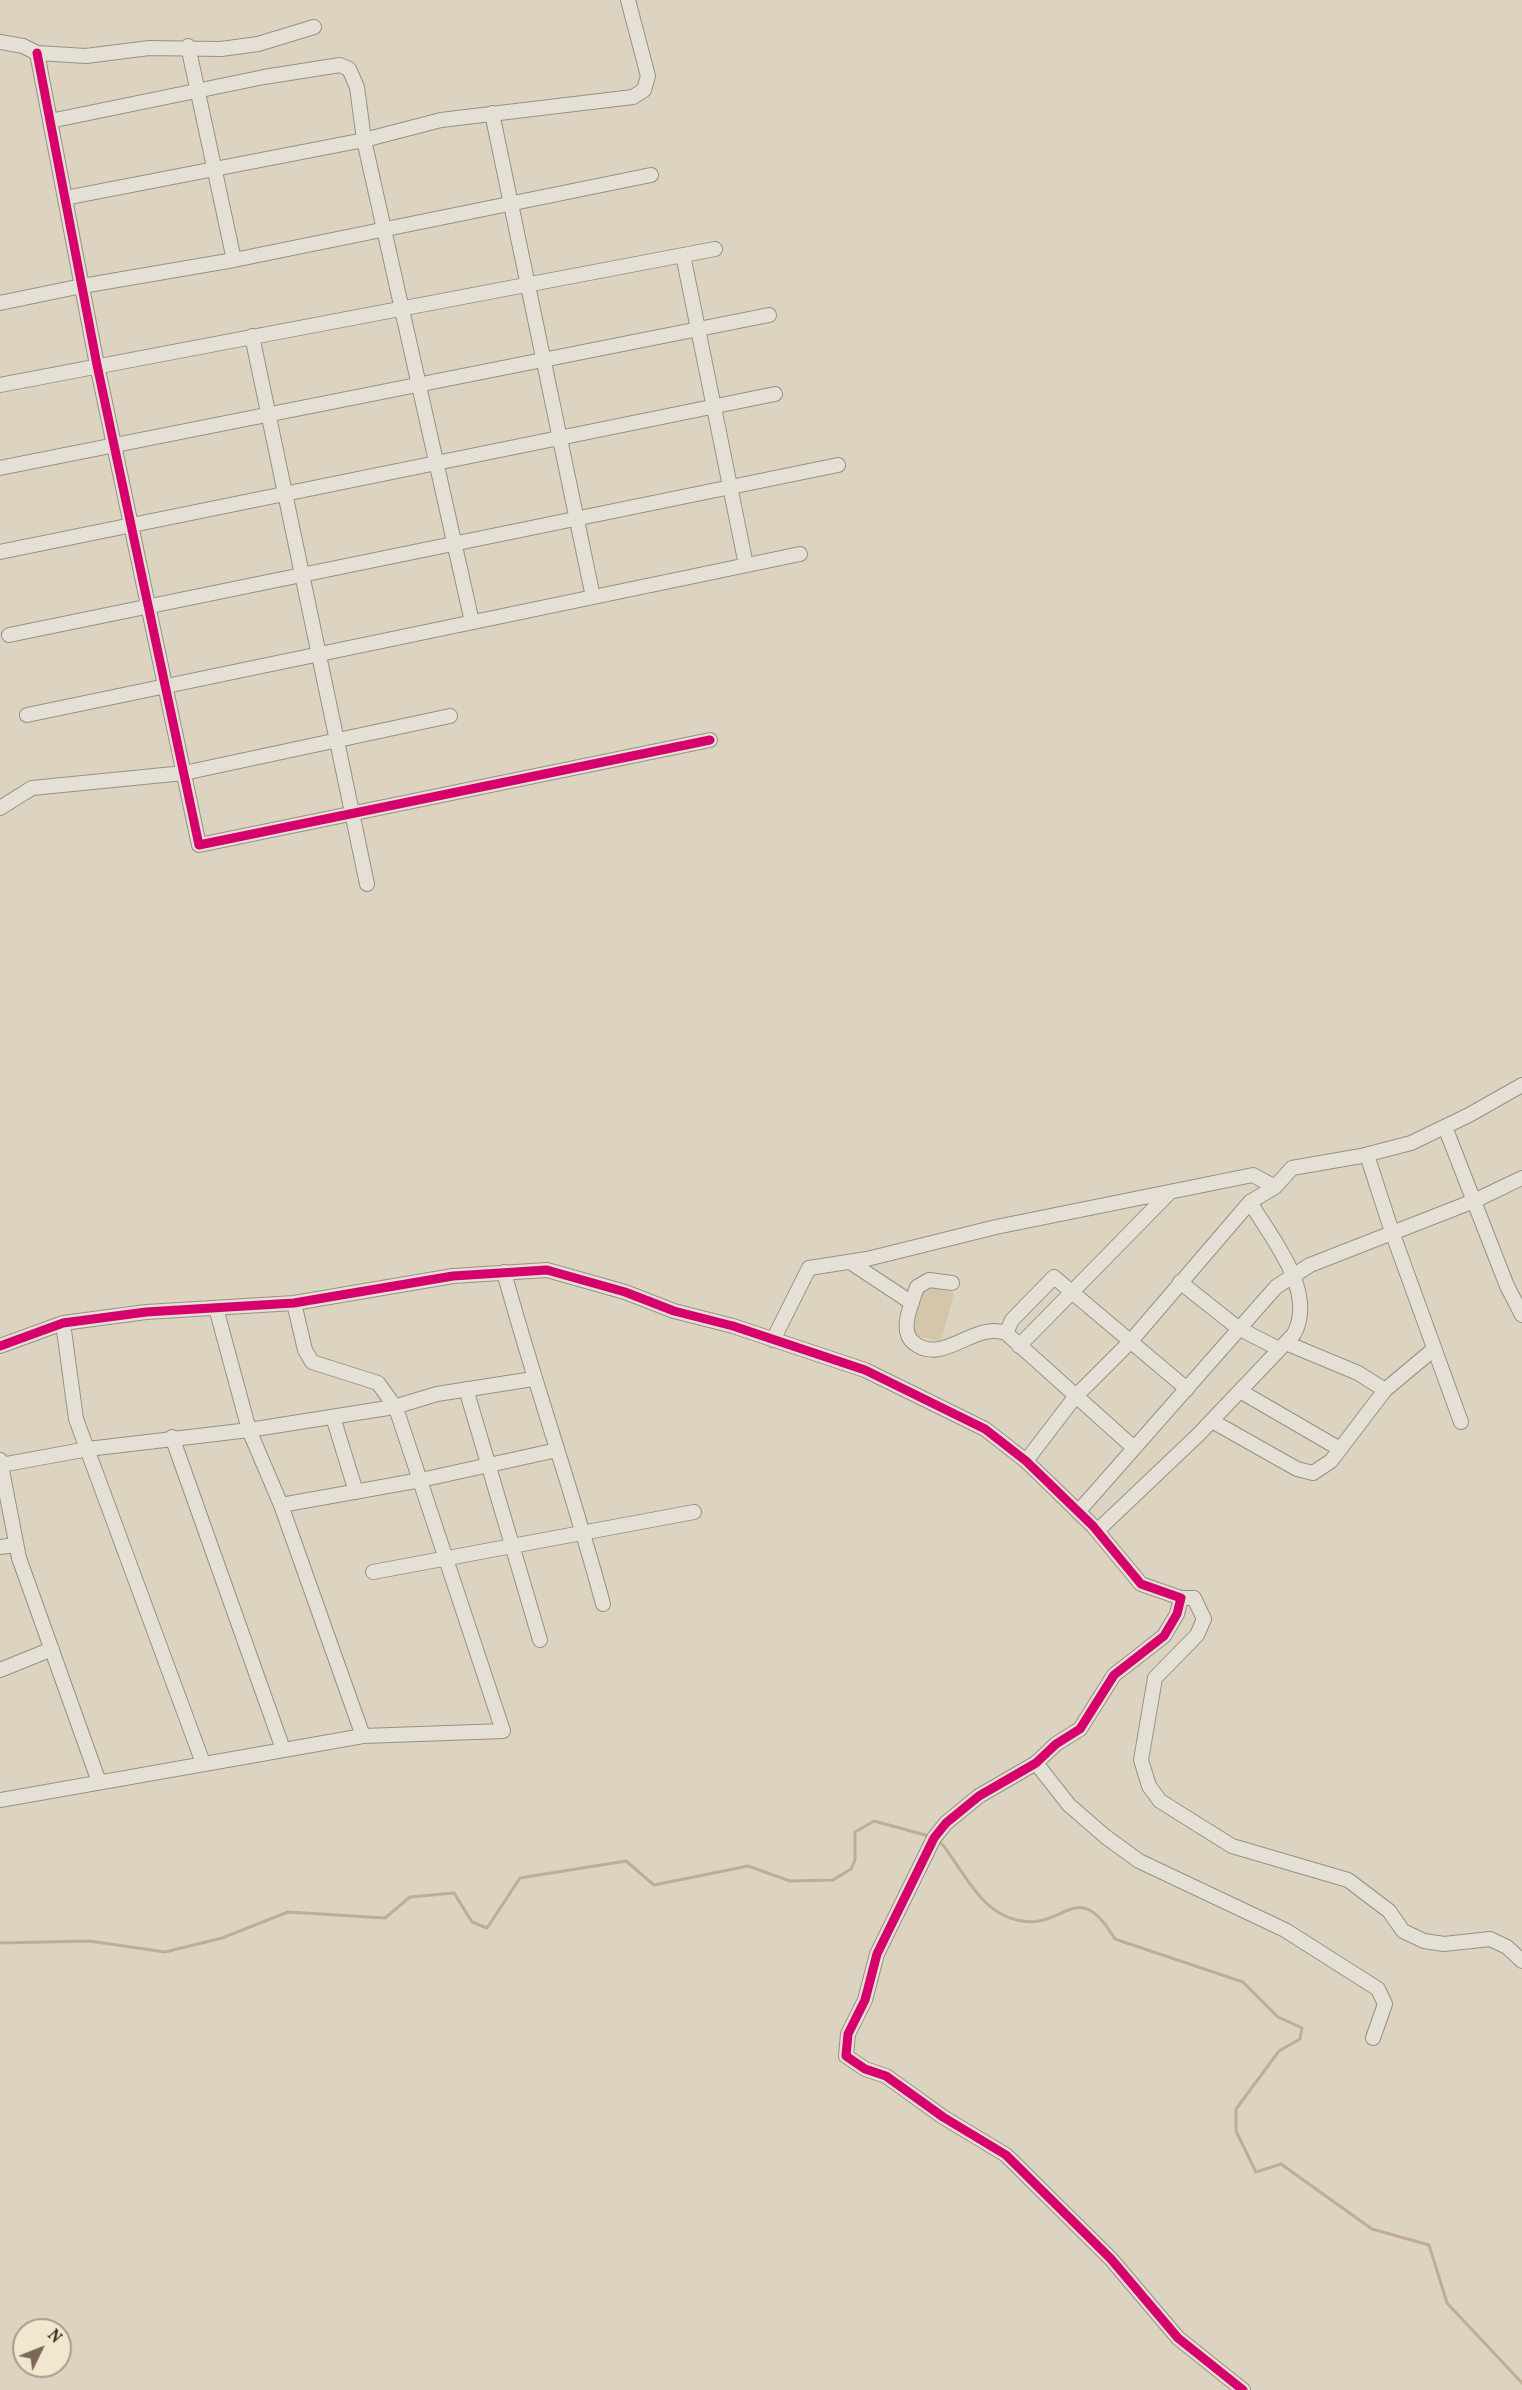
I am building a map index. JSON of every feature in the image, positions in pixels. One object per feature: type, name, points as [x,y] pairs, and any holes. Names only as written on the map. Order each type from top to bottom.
[{"type":"street","points":[[65,198],[215,167],[364,140],[441,120],[633,97],[644,90],[648,76],[628,0]]},
{"type":"street","points":[[0,42],[23,46],[37,53],[86,56],[149,48],[188,46],[221,49],[258,44],[314,27]]},
{"type":"street","points":[[188,46],[234,260]]},
{"type":"street","points":[[37,53],[97,365],[199,846],[710,740]]},
{"type":"street","points":[[50,121],[340,65],[349,69],[357,87],[364,140],[421,385],[472,622]]},
{"type":"street","points":[[492,113],[513,203],[593,597]]},
{"type":"street","points":[[0,303],[82,286],[234,260],[651,174]]},
{"type":"street","points":[[0,385],[715,249]]},
{"type":"street","points":[[683,255],[700,329],[746,565]]},
{"type":"street","points":[[0,468],[769,315]]},
{"type":"street","points":[[252,336],[367,884]]},
{"type":"street","points":[[0,552],[776,394]]},
{"type":"street","points":[[9,635],[838,465]]},
{"type":"street","points":[[27,715],[800,554]]},
{"type":"street","points":[[0,808],[32,788],[184,773],[450,716]]},
{"type":"street","points":[[1026,1461],[1075,1397],[1131,1341],[1250,1202],[1275,1186],[1292,1168],[1367,1155],[1411,1143],[1522,1085]]},
{"type":"street","points":[[1445,1126],[1507,1287],[1522,1316]]},
{"type":"street","points":[[1367,1155],[1392,1232],[1461,1422]]},
{"type":"street","points":[[773,1340],[809,1268],[850,1262],[996,1227],[1253,1175],[1275,1186]]},
{"type":"street","points":[[1078,1512],[1238,1328],[1276,1287],[1292,1274],[1474,1201],[1522,1178]]},
{"type":"street","points":[[1019,1346],[1170,1192]]},
{"type":"street","points":[[1097,1531],[1212,1421],[1283,1346],[1298,1326],[1302,1311],[1292,1274],[1250,1202]]},
{"type":"street","points":[[850,1262],[912,1303]]},
{"type":"street","points":[[0,1346],[63,1323],[146,1312],[294,1304],[453,1276],[547,1270],[625,1292],[674,1311],[866,1370],[985,1429],[1026,1461],[1078,1512],[1141,1584],[1181,1598],[1194,1598],[1204,1619],[1197,1635],[1155,1678],[1141,1760],[1149,1786],[1160,1802],[1232,1846],[1348,1880],[1389,1911],[1403,1931],[1424,1941],[1444,1944],[1490,1939],[1507,1947],[1522,1961]]},
{"type":"street","points":[[504,1272],[533,1379],[584,1533],[603,1604]]},
{"type":"street","points":[[1006,1333],[1012,1320],[1054,1277],[1187,1389]]},
{"type":"street","points":[[952,1283],[936,1279],[925,1281],[918,1287],[912,1303],[906,1334],[910,1341],[924,1349],[938,1350],[985,1333],[999,1331],[1006,1333],[1134,1448]]},
{"type":"street","points":[[1180,1282],[1238,1328],[1358,1373],[1385,1390]]},
{"type":"street","points":[[0,1800],[363,1736],[503,1731],[444,1559],[421,1480],[394,1407],[378,1383],[312,1362],[305,1350],[294,1304]]},
{"type":"street","points":[[216,1308],[249,1430],[281,1505],[363,1736]]},
{"type":"street","points":[[63,1323],[76,1419],[204,1763]]},
{"type":"street","points":[[1212,1421],[1303,1472],[1319,1471],[1340,1449],[1385,1390],[1434,1349]]},
{"type":"street","points":[[99,1782],[16,1545],[0,1463],[172,1437],[249,1430],[333,1417],[394,1407],[437,1394],[533,1379]]},
{"type":"street","points":[[466,1389],[540,1640]]},
{"type":"street","points":[[1240,1391],[1340,1449]]},
{"type":"street","points":[[333,1417],[356,1492]]},
{"type":"street","points":[[172,1437],[283,1749]]},
{"type":"street","points":[[281,1505],[421,1480],[557,1450]]},
{"type":"street","points":[[373,1572],[694,1512]]},
{"type":"street","points":[[0,1547],[16,1545]]},
{"type":"street","points":[[1181,1598],[1176,1614],[1164,1636],[1114,1675],[1080,1730],[1056,1743],[1036,1763],[979,1796],[946,1822],[931,1843],[877,1954],[865,2000],[848,2034],[846,2056],[865,2069],[886,2076],[943,2117],[1006,2155],[1111,2259],[1178,2338],[1243,2390]]},
{"type":"street","points":[[0,1670],[52,1649]]},
{"type":"street","points":[[1036,1763],[1069,1805],[1106,1837],[1139,1861],[1286,1930],[1378,1989],[1385,2004],[1373,2038]]},
{"type":"shaded area","points":[[923,1285],[954,1293],[941,1342],[911,1334]]},
{"type":"waterway","points":[[0,1943],[89,1941],[165,1952],[222,1938],[288,1912],[385,1918],[410,1897],[454,1893],[472,1922],[487,1928],[520,1878],[626,1861],[654,1885],[748,1866],[790,1881],[833,1880],[851,1869],[855,1860],[855,1832],[874,1821],[929,1836]]},
{"type":"waterway","points":[[937,1840],[946,1848],[979,1896],[996,1911],[1017,1920],[1033,1922],[1069,1910],[1080,1908],[1090,1910],[1102,1920],[1115,1939],[1243,1982],[1278,2017],[1302,2028],[1300,2039],[1279,2051],[1236,2109],[1236,2131],[1256,2172],[1281,2164],[1372,2229],[1429,2245],[1447,2303],[1522,2383]]},
{"type":"cycle path","points":[[37,53],[97,365],[199,845],[710,740]]},
{"type":"cycle path","points":[[0,1346],[63,1323],[146,1312],[294,1303],[453,1276],[547,1270],[625,1292],[674,1311],[733,1326],[865,1370],[985,1429],[1026,1461],[1093,1526],[1141,1584],[1181,1598],[1177,1614],[1164,1636],[1114,1675],[1080,1729],[1056,1744],[1036,1763],[979,1796],[946,1823],[934,1838],[877,1954],[865,2000],[848,2034],[846,2056],[865,2069],[886,2076],[943,2117],[1006,2155],[1111,2259],[1178,2338],[1243,2390]]}]
